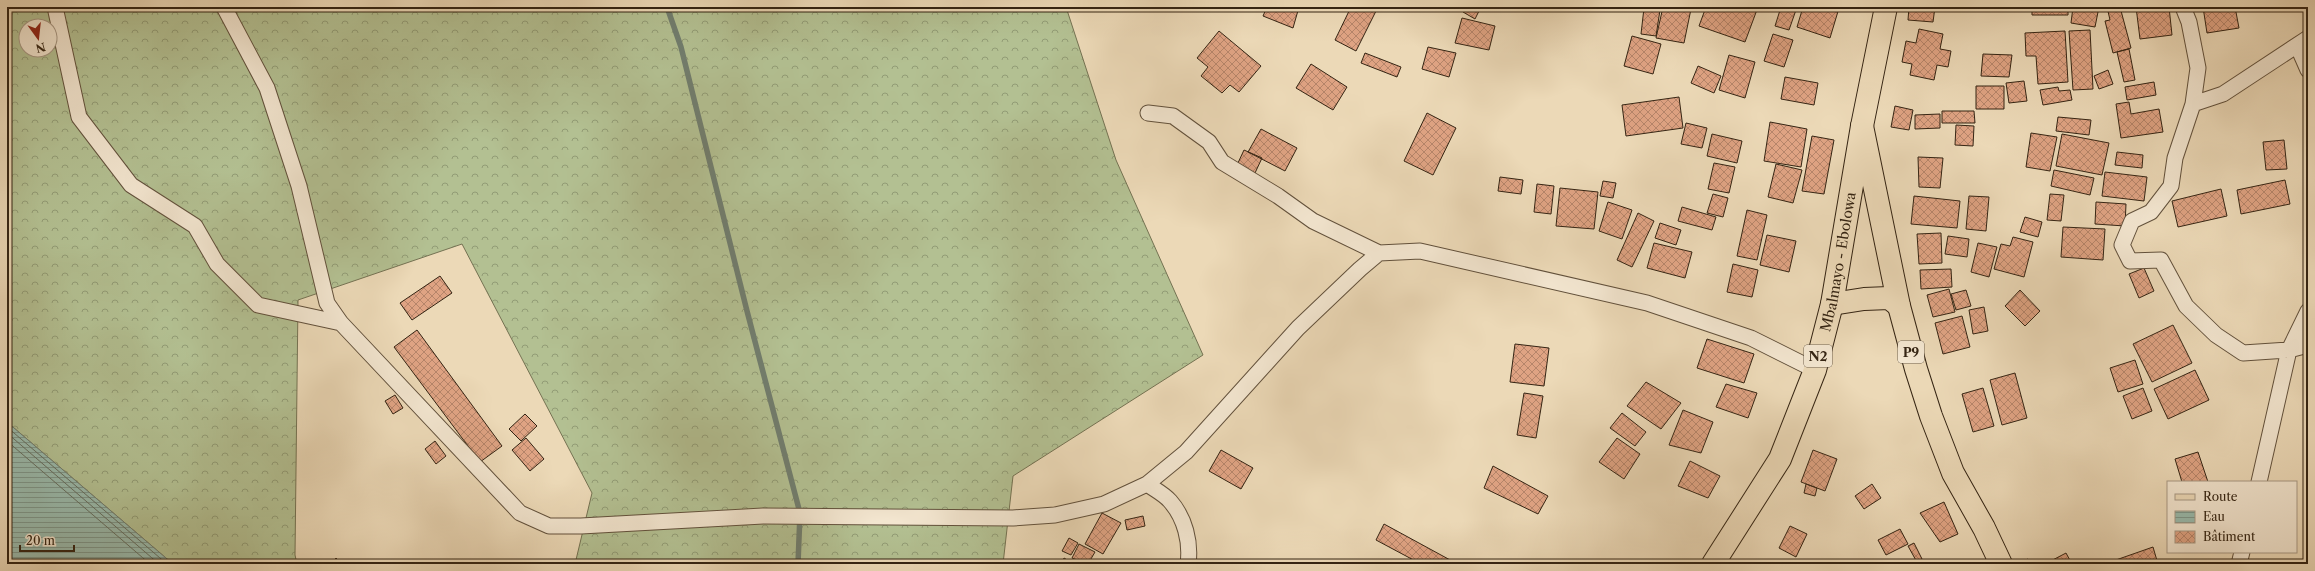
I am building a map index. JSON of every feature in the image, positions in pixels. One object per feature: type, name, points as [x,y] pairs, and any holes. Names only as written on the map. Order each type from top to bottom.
[{"type":"main road","name":"Mbalmayo - Ebolowa","points":[[1713,564],[1780,459],[1815,370],[1832,304],[1862,126],[1886,7]]},
{"type":"main road","name":"P9","points":[[1862,126],[1899,306],[1931,416],[1953,473],[1984,528],[2001,564]]},
{"type":"main road","points":[[1832,304],[1864,299],[1889,298],[1899,306]]},
{"type":"street","points":[[55,7],[79,117],[131,185],[195,226],[217,264],[258,305],[341,323]]},
{"type":"street","points":[[224,7],[268,88],[299,186],[327,303],[341,323],[520,513],[549,526],[581,526],[763,516],[1013,518],[1055,515],[1104,504],[1147,484],[1186,452],[1298,328],[1379,253]]},
{"type":"street","points":[[2183,7],[2189,22],[2198,68],[2193,104],[2175,158],[2171,186],[2151,212],[2132,221],[2122,245],[2130,262],[2161,260],[2186,306],[2216,335],[2243,353],[2289,350],[2308,345]]},
{"type":"street","points":[[2193,104],[2223,94],[2303,42],[2308,70]]},
{"type":"street","points":[[1148,113],[1173,116],[1209,142],[1222,162],[1278,196],[1313,221],[1379,253],[1420,251],[1647,303],[1751,338],[1815,370]]},
{"type":"street","points":[[2259,481],[2289,350],[2308,311]]},
{"type":"street","points":[[1147,484],[1170,500],[1183,522],[1190,548],[1188,564]]},
{"type":"street","points":[[2238,564],[2242,553]]},
{"type":"green space","points":[[7,7],[1066,7],[1116,160],[1203,355],[1013,476],[1003,564],[575,564],[592,493],[462,244],[298,300],[295,555],[297,564],[173,564],[7,422]]},
{"type":"water","points":[[7,422],[173,564],[7,564]]},
{"type":"building","points":[[1267,7],[1299,7],[1293,28],[1263,16]]},
{"type":"building","points":[[1351,7],[1372,7],[1377,9],[1356,51],[1335,40]]},
{"type":"building","points":[[1466,7],[1481,7],[1475,19],[1463,12]]},
{"type":"building","points":[[1663,7],[1691,9],[1684,43],[1656,38]]},
{"type":"building","points":[[1706,7],[1758,7],[1745,42],[1699,26]]},
{"type":"building","points":[[1781,7],[1797,7],[1789,30],[1775,26]]},
{"type":"building","points":[[1803,7],[1839,8],[1830,38],[1797,27]]},
{"type":"building","points":[[1909,7],[1935,7],[1933,22],[1908,20]]},
{"type":"building","points":[[2032,7],[2068,7],[2068,15],[2032,15]]},
{"type":"building","points":[[2073,7],[2099,7],[2095,27],[2071,23]]},
{"type":"building","points":[[2107,7],[2120,7],[2131,48],[2113,53],[2105,21],[2110,20]]},
{"type":"building","points":[[2136,7],[2169,7],[2172,35],[2140,39]]},
{"type":"building","points":[[2203,7],[2235,7],[2239,28],[2207,33]]},
{"type":"building","points":[[1644,8],[1660,10],[1656,36],[1641,34]]},
{"type":"building","points":[[1462,18],[1495,26],[1489,50],[1455,43]]},
{"type":"building","points":[[1919,29],[1943,34],[1940,49],[1951,51],[1948,67],[1937,65],[1934,80],[1910,75],[1912,64],[1902,62],[1906,41],[1916,43]]},
{"type":"building","points":[[2090,30],[2093,89],[2073,90],[2069,31]]},
{"type":"building","points":[[1219,31],[1261,66],[1239,92],[1230,85],[1222,93],[1201,76],[1208,67],[1197,58]]},
{"type":"building","points":[[2065,31],[2068,82],[2038,84],[2036,56],[2026,56],[2025,33]]},
{"type":"building","points":[[1773,34],[1793,40],[1784,67],[1764,61]]},
{"type":"building","points":[[1632,36],[1661,44],[1653,74],[1624,66]]},
{"type":"building","points":[[1428,47],[1456,53],[1449,77],[1422,69]]},
{"type":"building","points":[[2129,49],[2135,80],[2124,82],[2117,52]]},
{"type":"building","points":[[1365,53],[1401,67],[1397,77],[1361,63]]},
{"type":"building","points":[[1983,54],[2012,55],[2009,77],[1981,76]]},
{"type":"building","points":[[1729,55],[1755,62],[1745,98],[1719,90]]},
{"type":"building","points":[[1311,64],[1347,87],[1333,110],[1296,88]]},
{"type":"building","points":[[1698,66],[1721,76],[1714,93],[1691,83]]},
{"type":"building","points":[[2108,70],[2113,84],[2099,89],[2094,76]]},
{"type":"building","points":[[1785,77],[1818,83],[1814,105],[1781,99]]},
{"type":"building","points":[[2024,81],[2027,101],[2009,103],[2006,83]]},
{"type":"building","points":[[2154,82],[2156,95],[2127,100],[2125,87]]},
{"type":"building","points":[[1976,86],[2004,86],[2004,109],[1976,109]]},
{"type":"building","points":[[2058,87],[2059,91],[2070,90],[2072,100],[2043,105],[2040,90]]},
{"type":"building","points":[[1679,97],[1683,128],[1626,136],[1622,105]]},
{"type":"building","points":[[2129,102],[2131,114],[2159,109],[2163,132],[2121,138],[2116,104]]},
{"type":"building","points":[[1895,106],[1913,110],[1909,130],[1891,127]]},
{"type":"building","points":[[1942,111],[1974,111],[1975,123],[1942,123]]},
{"type":"building","points":[[1427,113],[1456,128],[1433,175],[1404,161]]},
{"type":"building","points":[[1940,114],[1940,128],[1915,129],[1915,115]]},
{"type":"building","points":[[2058,117],[2091,120],[2089,135],[2056,131]]},
{"type":"building","points":[[1770,122],[1807,129],[1801,167],[1764,161]]},
{"type":"building","points":[[1686,123],[1707,128],[1702,148],[1681,144]]},
{"type":"building","points":[[1956,125],[1974,126],[1973,146],[1955,145]]},
{"type":"building","points":[[1261,129],[1297,148],[1285,171],[1248,152]]},
{"type":"building","points":[[2031,133],[2057,137],[2050,171],[2026,167]]},
{"type":"building","points":[[1712,134],[1742,141],[1737,163],[1707,156]]},
{"type":"building","points":[[2062,134],[2109,143],[2102,175],[2056,166]]},
{"type":"building","points":[[1812,136],[1834,140],[1824,194],[1802,191]]},
{"type":"building","points":[[2284,140],[2287,169],[2266,170],[2263,142]]},
{"type":"building","points":[[1244,150],[1262,158],[1255,173],[1237,165]]},
{"type":"building","points":[[2117,152],[2143,155],[2142,168],[2115,165]]},
{"type":"building","points":[[1918,157],[1943,158],[1940,188],[1919,187]]},
{"type":"building","points":[[1714,163],[1735,167],[1729,193],[1708,189]]},
{"type":"building","points":[[1776,164],[1802,170],[1793,203],[1768,197]]},
{"type":"building","points":[[2054,170],[2094,178],[2090,195],[2051,186]]},
{"type":"building","points":[[2105,172],[2147,177],[2144,201],[2102,196]]},
{"type":"building","points":[[1500,177],[1523,180],[1521,194],[1498,191]]},
{"type":"building","points":[[2285,180],[2290,204],[2241,214],[2237,190]]},
{"type":"building","points":[[1603,181],[1616,183],[1613,198],[1600,196]]},
{"type":"building","points":[[1537,184],[1554,186],[1551,214],[1534,212]]},
{"type":"building","points":[[1560,188],[1598,192],[1594,229],[1556,226]]},
{"type":"building","points":[[2221,189],[2227,216],[2178,227],[2172,201]]},
{"type":"building","points":[[1713,194],[1728,198],[1723,217],[1707,213]]},
{"type":"building","points":[[2050,194],[2064,195],[2061,221],[2047,220]]},
{"type":"building","points":[[1914,196],[1960,201],[1957,228],[1911,224]]},
{"type":"building","points":[[1969,196],[1989,197],[1986,231],[1966,229]]},
{"type":"building","points":[[1608,202],[1632,210],[1622,239],[1599,231]]},
{"type":"building","points":[[2096,202],[2126,204],[2125,226],[2095,224]]},
{"type":"building","points":[[1682,207],[1716,217],[1712,230],[1678,221]]},
{"type":"building","points":[[1747,210],[1767,215],[1757,260],[1737,256]]},
{"type":"building","points":[[1638,213],[1654,221],[1632,267],[1617,260]]},
{"type":"building","points":[[2025,217],[2042,222],[2038,237],[2020,232]]},
{"type":"building","points":[[1660,223],[1681,230],[1676,245],[1655,238]]},
{"type":"building","points":[[2063,227],[2105,229],[2103,260],[2061,257]]},
{"type":"building","points":[[1941,233],[1942,263],[1919,264],[1917,234]]},
{"type":"building","points":[[1767,235],[1796,241],[1789,272],[1760,265]]},
{"type":"building","points":[[1948,236],[1969,239],[1967,257],[1945,254]]},
{"type":"building","points":[[2013,237],[2033,242],[2024,277],[1994,269],[2001,244],[2010,246]]},
{"type":"building","points":[[1654,243],[1692,252],[1685,278],[1647,268]]},
{"type":"building","points":[[1978,243],[1997,247],[1989,277],[1971,272]]},
{"type":"building","points":[[1733,264],[1758,270],[1752,297],[1727,292]]},
{"type":"building","points":[[2144,268],[2154,291],[2139,298],[2129,274]]},
{"type":"building","points":[[1951,269],[1952,287],[1921,289],[1920,270]]},
{"type":"building","points":[[440,276],[452,293],[412,320],[400,303]]},
{"type":"building","points":[[1949,289],[1955,312],[1933,317],[1927,295]]},
{"type":"building","points":[[1966,290],[1971,306],[1956,310],[1951,294]]},
{"type":"building","points":[[2020,290],[2040,311],[2025,326],[2005,306]]},
{"type":"building","points":[[1984,307],[1988,331],[1973,334],[1969,310]]},
{"type":"building","points":[[1962,316],[1970,347],[1943,354],[1935,323]]},
{"type":"building","points":[[2173,325],[2192,363],[2152,382],[2133,344]]},
{"type":"building","points":[[417,330],[502,446],[480,462],[394,347]]},
{"type":"building","points":[[1707,339],[1754,354],[1744,383],[1697,368]]},
{"type":"building","points":[[1515,344],[1549,348],[1544,386],[1510,382]]},
{"type":"building","points":[[2135,360],[2143,384],[2118,392],[2110,368]]},
{"type":"building","points":[[2195,370],[2209,400],[2168,419],[2154,389]]},
{"type":"building","points":[[2015,373],[2027,418],[2002,425],[1990,380]]},
{"type":"building","points":[[1646,382],[1681,403],[1661,429],[1627,406]]},
{"type":"building","points":[[1726,384],[1757,393],[1748,418],[1716,407]]},
{"type":"building","points":[[1983,388],[1994,426],[1973,432],[1962,394]]},
{"type":"building","points":[[2143,388],[2152,411],[2132,419],[2123,396]]},
{"type":"building","points":[[1524,393],[1543,396],[1536,438],[1517,435]]},
{"type":"building","points":[[395,395],[403,408],[393,414],[385,401]]},
{"type":"building","points":[[1683,410],[1713,422],[1701,453],[1669,445]]},
{"type":"building","points":[[1622,413],[1646,432],[1635,446],[1610,428]]},
{"type":"building","points":[[525,414],[537,426],[521,441],[509,429]]},
{"type":"building","points":[[526,438],[544,459],[530,471],[512,450]]},
{"type":"building","points":[[1617,438],[1640,454],[1624,479],[1599,462]]},
{"type":"building","points":[[435,441],[446,456],[436,464],[425,449]]},
{"type":"building","points":[[1221,450],[1253,468],[1241,489],[1209,471]]},
{"type":"building","points":[[1813,450],[1837,459],[1825,491],[1801,482]]},
{"type":"building","points":[[2198,452],[2208,481],[2182,481],[2175,459]]},
{"type":"building","points":[[1690,461],[1720,476],[1708,498],[1678,486]]},
{"type":"building","points":[[1493,466],[1548,496],[1538,514],[1484,488]]},
{"type":"building","points":[[1806,484],[1817,488],[1815,496],[1804,493]]},
{"type":"building","points":[[1872,484],[1881,498],[1864,509],[1855,496]]},
{"type":"building","points":[[1944,502],[1958,534],[1940,542],[1920,513]]},
{"type":"building","points":[[1102,513],[1121,523],[1103,554],[1085,544]]},
{"type":"building","points":[[1143,516],[1145,526],[1127,530],[1125,520]]},
{"type":"building","points":[[1384,524],[1452,561],[1451,564],[1421,564],[1376,540]]},
{"type":"building","points":[[1790,526],[1807,534],[1796,557],[1779,548]]},
{"type":"building","points":[[1900,529],[1908,544],[1886,555],[1878,540]]},
{"type":"building","points":[[1069,538],[1078,543],[1071,555],[1062,551]]},
{"type":"building","points":[[1914,543],[1923,561],[1918,564],[1908,546]]},
{"type":"building","points":[[1079,544],[1095,552],[1088,564],[1072,558]]},
{"type":"building","points":[[2153,547],[2158,564],[2114,564],[2113,561]]},
{"type":"building","points":[[2066,553],[2072,564],[2045,564]]},
{"type":"building","points":[[336,558],[342,564],[331,564]]},
{"type":"building","points":[[1064,558],[1074,564],[1061,564]]},
{"type":"building","points":[[2028,559],[2030,564],[2017,564]]},
{"type":"waterway","points":[[667,7],[681,47],[747,311],[800,513],[798,564]]}]
